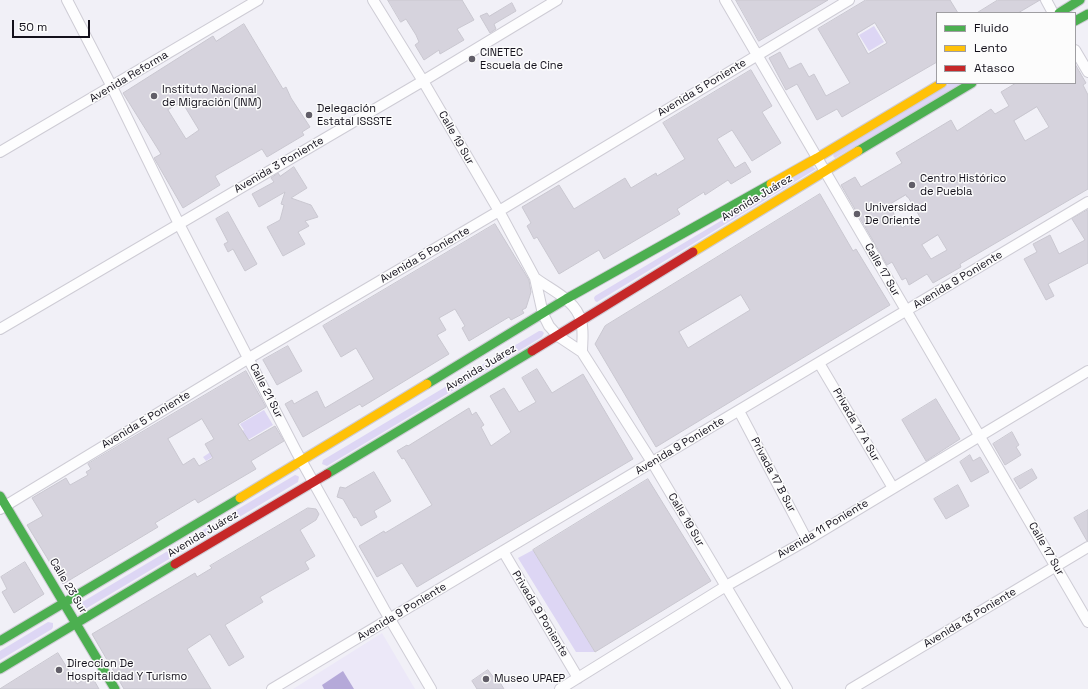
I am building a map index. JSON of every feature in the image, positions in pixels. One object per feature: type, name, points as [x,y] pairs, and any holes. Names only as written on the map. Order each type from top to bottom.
[{"type":"main road","points":[[1061,12],[1080,0]]},
{"type":"main road","points":[[1076,20],[1088,14]]},
{"type":"main road","name":"Avenida Juárez","points":[[0,641],[302,461],[566,299],[817,158],[940,84]]},
{"type":"main road","name":"Avenida Juárez","points":[[0,669],[558,336],[581,320],[970,84]]},
{"type":"main road","name":"Calle 23 Sur","points":[[0,496],[3,508],[64,603],[115,689]]},
{"type":"street","name":"Calle 21 Sur","points":[[67,0],[112,87],[179,224],[313,482],[431,689]]},
{"type":"street","name":"Avenida Reforma","points":[[0,152],[258,0]]},
{"type":"street","name":"Calle 19 Sur","points":[[373,0],[423,81],[499,211],[535,278],[543,314],[549,326],[558,336],[582,352],[652,462],[788,689]]},
{"type":"street","name":"Avenida 3 Poniente","points":[[0,329],[423,81],[557,0]]},
{"type":"street","name":"Calle 17 Sur","points":[[725,0],[1088,622]]},
{"type":"street","name":"Avenida 5 Poniente","points":[[3,508],[249,358],[499,211],[849,0]]},
{"type":"street","points":[[1046,0],[1052,12]]},
{"type":"street","points":[[1076,52],[1088,72]]},
{"type":"street","name":"Avenida 9 Poniente","points":[[272,689],[1088,202]]},
{"type":"street","name":"Calle 19 Sur","points":[[535,278],[566,299],[576,310],[581,320]]},
{"type":"street","points":[[581,320],[582,352]]},
{"type":"street","name":"Privada 17 A Sur","points":[[819,363],[893,488]]},
{"type":"street","name":"Avenida 11 Poniente","points":[[560,689],[726,586],[807,540],[1088,371]]},
{"type":"street","name":"Privada 17 B Sur","points":[[739,410],[807,540]]},
{"type":"street","name":"Avenida 13 Poniente","points":[[851,689],[1088,547]]},
{"type":"street","name":"Privada 9 Poniente","points":[[503,551],[578,678]]},
{"type":"shaded area","points":[[874,26],[884,42],[869,51],[859,35]]},
{"type":"shaded area","points":[[948,84],[962,84],[835,158],[833,156],[835,152]]},
{"type":"shaded area","points":[[811,167],[816,169],[597,302],[595,301],[595,296]]},
{"type":"shaded area","points":[[539,331],[544,333],[542,337],[327,466],[322,464],[323,460]]},
{"type":"shaded area","points":[[264,410],[273,425],[219,457],[217,454],[206,461],[203,457],[244,430],[240,424]]},
{"type":"shaded area","points":[[295,475],[299,477],[298,482],[82,611],[78,609],[79,604]]},
{"type":"shaded area","points":[[533,550],[595,652],[576,652],[518,558]]},
{"type":"shaded area","points":[[48,622],[53,623],[52,629],[0,660],[0,651]]},
{"type":"shaded area","points":[[382,633],[415,689],[293,689]]},
{"type":"shaded area","points":[[343,671],[354,689],[324,689],[322,685]]},
{"type":"building","points":[[388,0],[462,0],[474,20],[457,29],[464,40],[440,54],[439,50],[424,60],[415,45],[419,42],[416,35],[406,19],[401,22]]},
{"type":"building","points":[[736,0],[828,0],[759,41]]},
{"type":"building","points":[[866,0],[950,0],[957,12],[936,12],[936,63],[842,117],[837,109],[817,120],[797,84],[786,90],[769,58],[780,52],[789,69],[801,63],[809,77],[814,74],[826,96],[850,83],[818,29]],"holes":[[[875,23],[887,43],[868,54],[857,34]]]},
{"type":"building","points":[[998,0],[1040,0],[1020,12],[979,12]]},
{"type":"building","points":[[512,3],[516,11],[494,24],[496,29],[490,33],[480,16],[487,13],[489,16]]},
{"type":"building","points":[[244,24],[283,89],[286,87],[291,98],[310,127],[302,132],[304,135],[267,157],[262,149],[215,176],[220,185],[183,208],[154,158],[161,154],[123,93],[213,36],[216,41]],"holes":[[[182,102],[199,130],[186,139],[168,110]]]},
{"type":"building","points":[[1076,66],[1086,83],[1083,85],[1088,95],[1088,189],[960,264],[961,267],[933,283],[927,274],[909,285],[906,278],[902,280],[892,262],[887,265],[841,185],[855,177],[861,187],[902,163],[896,153],[951,120],[957,131],[991,109],[995,114],[1009,106],[1001,92],[1014,84],[1076,84]],"holes":[[[1037,107],[1049,127],[1025,141],[1014,121]],[[906,195],[920,217],[902,228],[889,205]],[[938,235],[947,250],[931,259],[922,245]]]},
{"type":"building","points":[[751,70],[772,106],[762,112],[781,143],[752,161],[732,130],[717,139],[735,168],[745,162],[751,172],[731,184],[728,180],[705,195],[704,192],[677,209],[680,214],[604,259],[599,250],[559,274],[537,237],[534,239],[527,226],[531,223],[522,207],[559,185],[574,209],[625,178],[631,188],[656,173],[657,176],[685,159],[663,123]]},
{"type":"building","points":[[294,167],[307,188],[291,198],[311,205],[318,217],[305,221],[309,226],[298,232],[305,244],[283,256],[267,227],[280,220],[284,205],[281,204],[285,192],[259,207],[252,194],[274,182],[271,178],[278,173],[280,176]]},
{"type":"building","points":[[820,194],[853,251],[856,249],[890,305],[656,447],[595,344],[605,326]],"holes":[[[741,295],[750,310],[688,348],[679,332]]]},
{"type":"building","points":[[1088,210],[1088,263],[1048,284],[1054,296],[1046,300],[1024,259],[1037,252],[1033,244],[1050,235],[1059,254],[1085,240],[1072,219]]},
{"type":"building","points":[[228,212],[257,264],[245,271],[233,249],[228,252],[224,244],[228,242],[216,219]]},
{"type":"building","points":[[495,224],[529,280],[531,292],[526,308],[522,310],[524,313],[511,320],[509,317],[469,341],[462,328],[465,326],[455,309],[439,318],[446,330],[437,335],[449,354],[362,407],[360,404],[303,437],[285,404],[292,400],[294,404],[317,391],[325,408],[374,379],[356,348],[341,357],[323,326]]},
{"type":"building","points":[[288,346],[302,371],[277,385],[263,360]]},
{"type":"building","points":[[537,369],[552,393],[583,374],[633,459],[417,587],[402,563],[377,577],[359,546],[384,531],[385,533],[432,505],[404,458],[402,459],[397,451],[407,445],[408,446],[469,408],[472,415],[476,412],[484,425],[481,427],[491,446],[511,432],[490,396],[504,388],[519,412],[536,402],[522,378]]},
{"type":"building","points":[[246,371],[266,407],[238,424],[249,441],[275,426],[284,441],[251,461],[256,469],[198,503],[195,499],[155,523],[158,527],[63,584],[27,525],[43,516],[32,498],[66,478],[70,485],[88,475],[86,472],[91,469],[88,464]],"holes":[[[202,419],[214,439],[205,444],[213,458],[199,466],[194,458],[183,465],[168,439]]]},
{"type":"building","points":[[936,399],[960,439],[926,461],[902,420]]},
{"type":"building","points":[[1012,432],[1019,445],[1016,447],[1021,455],[1005,465],[993,444]]},
{"type":"building","points":[[970,455],[973,461],[980,457],[989,472],[971,482],[960,462]]},
{"type":"building","points":[[1032,469],[1037,478],[1020,489],[1014,479]]},
{"type":"building","points":[[374,472],[391,501],[374,511],[377,517],[361,526],[356,517],[354,518],[343,499],[337,497],[340,487],[345,488]]},
{"type":"building","points":[[648,479],[711,581],[595,652],[533,550]]},
{"type":"building","points":[[958,485],[969,506],[946,519],[934,499]]},
{"type":"building","points":[[308,508],[316,509],[319,514],[316,520],[300,530],[315,556],[305,562],[309,569],[260,597],[263,602],[225,625],[244,657],[229,666],[210,634],[187,649],[211,689],[124,689],[92,634],[195,573],[197,577],[212,568],[210,566]]},
{"type":"building","points":[[1088,510],[1088,541],[1087,541],[1074,518]]},
{"type":"building","points":[[25,562],[44,594],[14,613],[2,592],[7,589],[1,577]]},
{"type":"building","points":[[58,653],[77,684],[91,675],[99,689],[0,689]]},
{"type":"building","name":"Museo UPAEP","points":[[488,670],[494,678],[496,676],[504,689],[477,689],[472,681]]},
{"type":"traffic: fast","points":[[1061,12],[1080,0]]},
{"type":"traffic: fast","points":[[1076,20],[1088,14]]},
{"type":"traffic: fast","points":[[858,151],[970,84]]},
{"type":"traffic: fast","points":[[427,384],[566,299],[771,184]]},
{"type":"traffic: fast","points":[[327,474],[532,351]]},
{"type":"traffic: fast","points":[[0,496],[115,689]]},
{"type":"traffic: fast","points":[[0,641],[240,498]]},
{"type":"traffic: fast","points":[[0,669],[175,564]]},
{"type":"traffic: slow","points":[[771,184],[940,84]]},
{"type":"traffic: slow","points":[[693,252],[858,151]]},
{"type":"traffic: slow","points":[[240,498],[427,384]]},
{"type":"traffic: jam","points":[[532,351],[693,252]]},
{"type":"traffic: jam","points":[[175,564],[327,474]]},
{"type":"place","name":"CINETEC Escuela de Cine","points":[[472,59]]},
{"type":"place","name":"Instituto Nacional de Migración (INM)","points":[[154,96]]},
{"type":"place","name":"Delegación Estatal ISSSTE","points":[[309,115]]},
{"type":"place","name":"Centro Histórico de Puebla","points":[[912,185]]},
{"type":"place","name":"Universidad De Oriente","points":[[857,214]]},
{"type":"place","name":"Direccion De Hospitalidad Y Turismo","points":[[59,670]]},
{"type":"place","name":"Museo UPAEP","points":[[486,679]]}]
